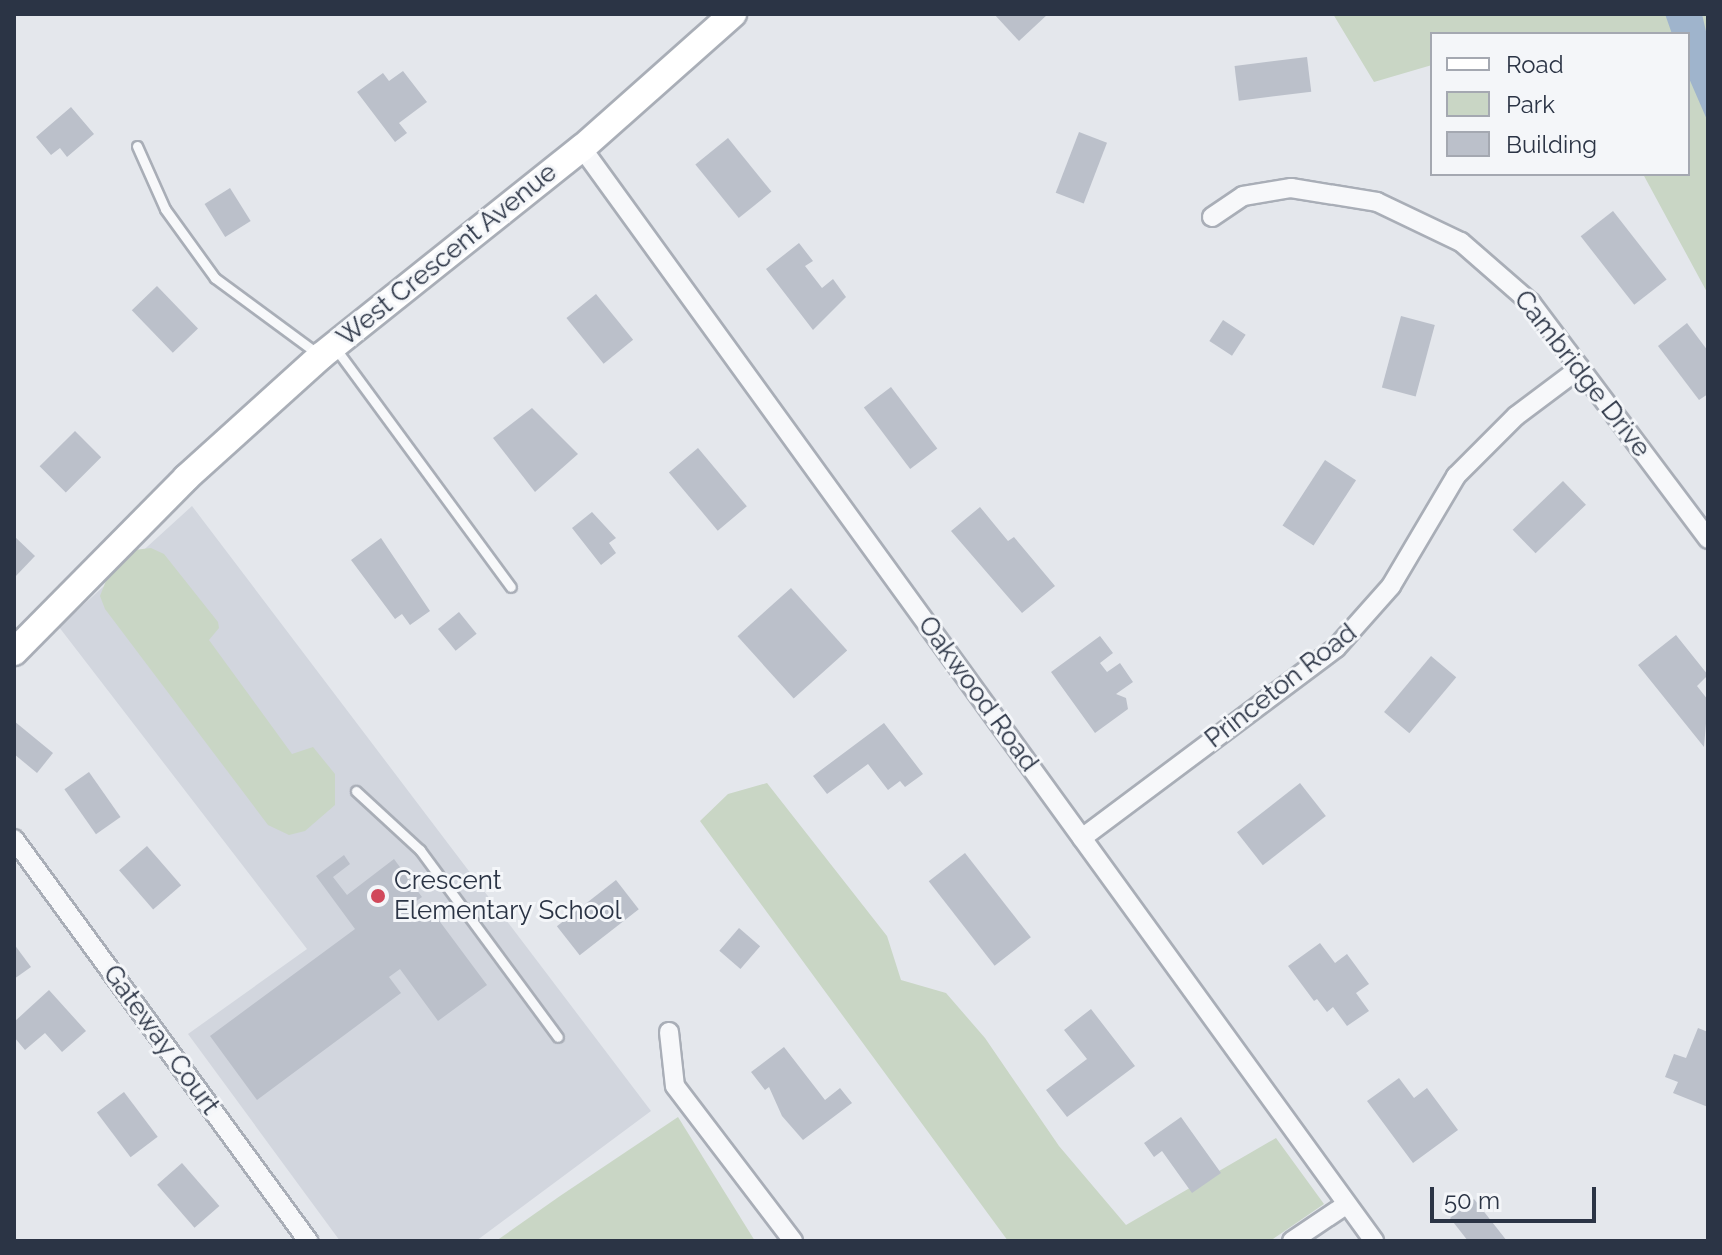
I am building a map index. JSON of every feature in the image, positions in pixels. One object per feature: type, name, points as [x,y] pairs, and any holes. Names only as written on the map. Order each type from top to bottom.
[{"type":"main road","name":"West Crescent Avenue","points":[[14,652],[165,500],[327,351],[582,148],[733,14]]},
{"type":"street","name":"Oakwood Road","points":[[582,148],[1374,1241]]},
{"type":"street","name":"Cambridge Drive","points":[[1212,217],[1243,196],[1291,188],[1377,202],[1420,219],[1498,270],[1580,368],[1708,539]]},
{"type":"street","name":"Princeton Road","points":[[1082,838],[1336,648],[1391,586],[1456,476],[1516,416],[1580,368]]},
{"type":"street","name":"Gateway Court","points":[[14,839],[308,1241]]},
{"type":"street","points":[[669,1032],[675,1086],[793,1241]]},
{"type":"street","points":[[1292,1241],[1347,1204]]},
{"type":"lane","points":[[137,146],[165,209],[215,278],[327,351],[511,587]]},
{"type":"lane","points":[[356,791],[420,850],[558,1037]]},
{"type":"shaded area","name":"Crescent Elementary School","points":[[192,506],[651,1111],[476,1241],[340,1241],[188,1034],[307,949],[59,627]]},
{"type":"green space","points":[[1333,14],[1708,14],[1708,294],[1644,176],[1690,176],[1690,32],[1430,32],[1430,66],[1374,82]]},
{"type":"green space","points":[[151,548],[164,554],[218,622],[219,628],[209,640],[292,754],[313,747],[335,774],[335,805],[305,831],[289,835],[268,825],[105,609],[100,596],[109,573],[134,550]]},
{"type":"green space","points":[[767,783],[887,936],[901,980],[946,993],[985,1038],[1059,1146],[1126,1225],[1276,1138],[1324,1204],[1270,1241],[1008,1241],[700,821],[728,794]]},
{"type":"green space","points":[[678,1117],[755,1241],[496,1241],[560,1196]]},
{"type":"water","points":[[1665,14],[1702,14],[1708,40],[1708,122],[1690,81],[1690,32],[1671,32]]},
{"type":"building","points":[[994,14],[1048,14],[1019,41]]},
{"type":"building","points":[[1307,57],[1311,92],[1239,101],[1235,66]]},
{"type":"building","points":[[403,71],[427,102],[399,123],[407,133],[395,142],[357,92],[383,73],[389,81]]},
{"type":"building","points":[[71,107],[94,134],[67,157],[60,148],[51,155],[36,137]]},
{"type":"building","points":[[1079,132],[1107,143],[1084,203],[1056,193]]},
{"type":"building","points":[[728,138],[771,192],[739,218],[695,164]]},
{"type":"building","points":[[230,188],[251,221],[225,237],[205,204]]},
{"type":"building","points":[[1613,211],[1667,280],[1634,305],[1581,236]]},
{"type":"building","points":[[799,243],[813,261],[805,266],[822,288],[833,279],[846,297],[813,330],[766,269]]},
{"type":"building","points":[[157,286],[198,328],[173,353],[132,310]]},
{"type":"building","points":[[596,294],[633,340],[604,364],[566,318]]},
{"type":"building","points":[[1401,316],[1435,325],[1416,397],[1382,387]]},
{"type":"building","points":[[1223,320],[1246,335],[1232,356],[1209,341]]},
{"type":"building","points":[[1687,323],[1708,351],[1708,394],[1699,400],[1658,346]]},
{"type":"building","points":[[891,387],[937,448],[910,469],[864,407]]},
{"type":"building","points":[[532,408],[578,454],[535,492],[493,438]]},
{"type":"building","points":[[75,431],[101,457],[66,493],[40,466]]},
{"type":"building","points":[[698,448],[747,506],[718,531],[669,472]]},
{"type":"building","points":[[1325,460],[1356,480],[1314,546],[1283,525]]},
{"type":"building","points":[[1563,481],[1586,505],[1536,553],[1513,530]]},
{"type":"building","points":[[980,507],[1008,541],[1014,537],[1055,586],[1022,613],[951,531]]},
{"type":"building","points":[[592,512],[616,538],[609,543],[616,553],[601,565],[572,528]]},
{"type":"building","points":[[14,536],[35,556],[14,578]]},
{"type":"building","points":[[381,538],[430,611],[410,625],[402,614],[395,619],[351,560]]},
{"type":"building","points":[[791,588],[847,650],[794,699],[737,636]]},
{"type":"building","points":[[459,612],[477,634],[456,651],[438,629]]},
{"type":"building","points":[[1676,635],[1708,675],[1697,686],[1708,700],[1704,747],[1638,665]]},
{"type":"building","points":[[1100,636],[1113,653],[1100,663],[1107,672],[1120,663],[1133,682],[1116,694],[1126,698],[1128,709],[1095,733],[1051,672]]},
{"type":"building","points":[[1431,656],[1456,677],[1409,733],[1384,712]]},
{"type":"building","points":[[14,721],[53,753],[37,773],[14,754]]},
{"type":"building","points":[[884,723],[923,774],[905,787],[900,781],[888,790],[868,764],[827,794],[813,776]]},
{"type":"building","points":[[89,772],[121,817],[96,834],[64,789]]},
{"type":"building","points":[[1300,783],[1326,816],[1263,865],[1237,832]]},
{"type":"building","points":[[147,846],[181,885],[153,910],[119,870]]},
{"type":"building","points":[[965,853],[1031,937],[995,966],[929,881]]},
{"type":"building","points":[[344,855],[350,864],[333,877],[347,895],[394,859],[422,897],[415,902],[428,919],[435,915],[487,985],[438,1021],[400,969],[389,977],[401,993],[257,1100],[210,1036],[355,929],[316,876]]},
{"type":"building","points":[[616,880],[639,909],[580,955],[557,926]]},
{"type":"building","points":[[739,928],[760,946],[740,969],[719,951]]},
{"type":"building","points":[[1320,943],[1335,963],[1347,954],[1369,984],[1356,993],[1369,1011],[1347,1026],[1333,1007],[1327,1012],[1317,999],[1314,1001],[1288,966]]},
{"type":"building","points":[[14,944],[31,967],[14,979]]},
{"type":"building","points":[[49,990],[86,1031],[62,1052],[45,1033],[25,1050],[14,1037],[14,1022]]},
{"type":"building","points":[[1091,1009],[1135,1066],[1067,1117],[1046,1090],[1087,1059],[1064,1030]]},
{"type":"building","points":[[1698,1028],[1708,1032],[1708,1107],[1673,1093],[1678,1082],[1665,1077],[1674,1054],[1686,1058]]},
{"type":"building","points":[[784,1047],[825,1100],[840,1088],[852,1103],[803,1140],[782,1116],[769,1087],[765,1090],[751,1072]]},
{"type":"building","points":[[1399,1078],[1414,1098],[1427,1088],[1458,1130],[1413,1163],[1367,1101]]},
{"type":"building","points":[[124,1092],[158,1137],[131,1157],[97,1112]]},
{"type":"building","points":[[1181,1117],[1221,1173],[1192,1193],[1162,1151],[1154,1157],[1144,1143]]},
{"type":"building","points":[[182,1163],[219,1206],[194,1228],[157,1185]]},
{"type":"building","points":[[1474,1199],[1507,1241],[1468,1241],[1450,1218]]},
{"type":"place","name":"Crescent Elementary School","points":[[378,896]]}]
